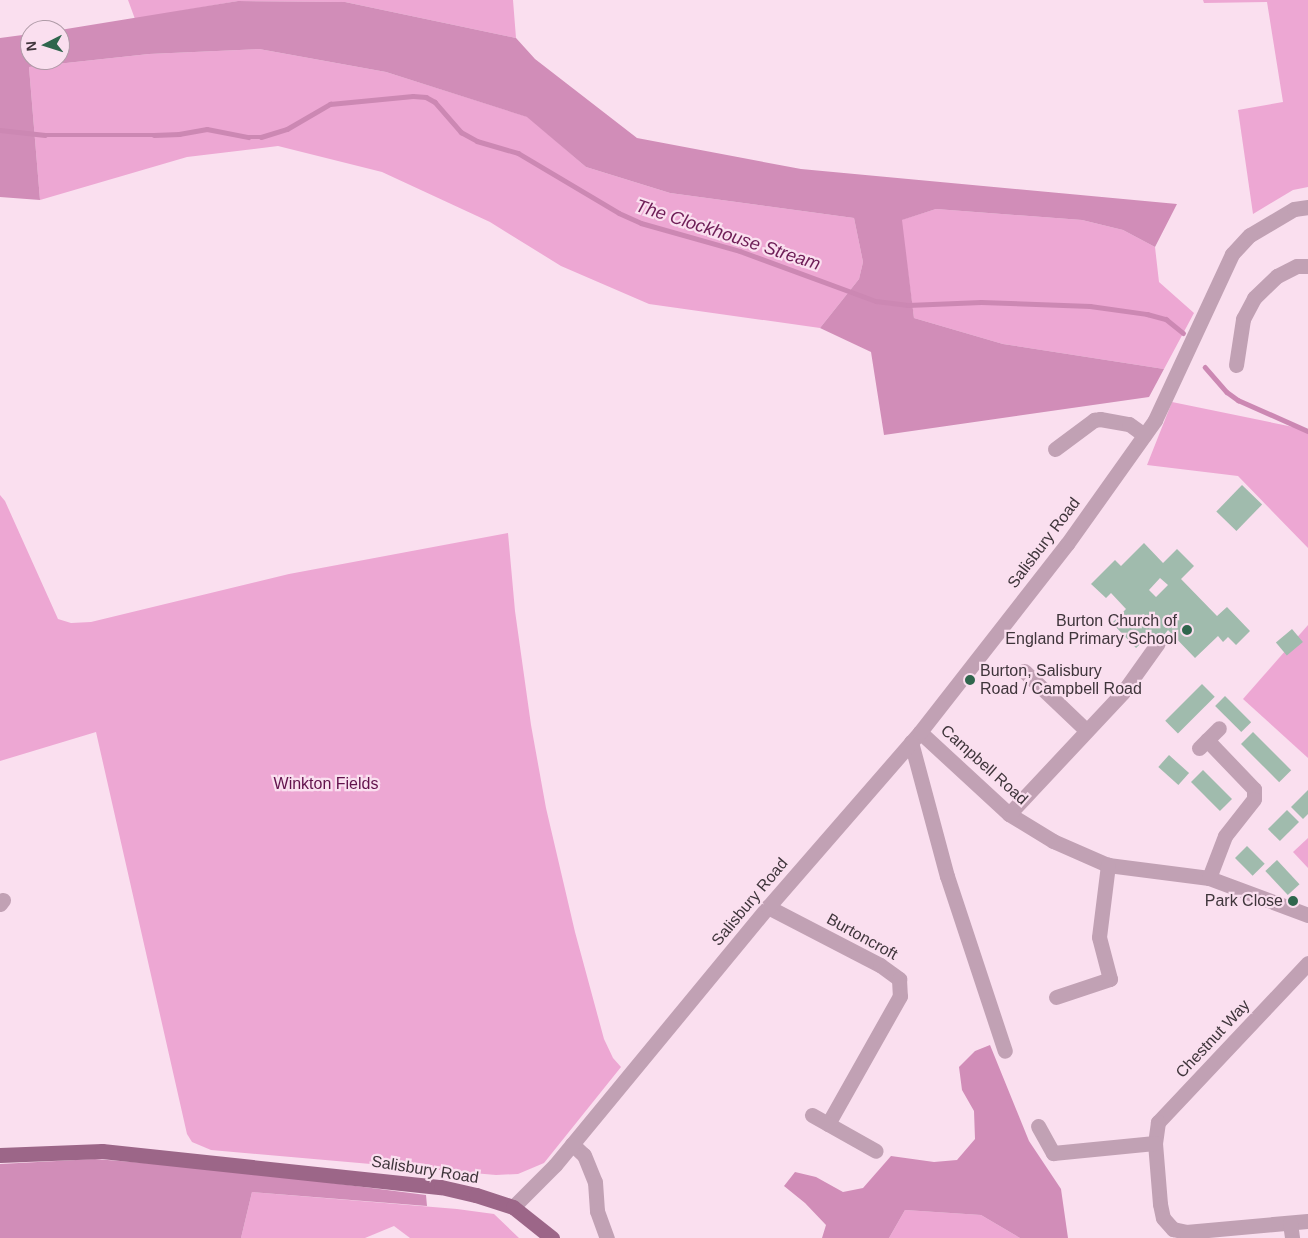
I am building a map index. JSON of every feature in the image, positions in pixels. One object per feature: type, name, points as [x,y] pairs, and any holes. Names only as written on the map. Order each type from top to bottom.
[{"type":"main road","name":"Salisbury Road","points":[[0,1154],[102,1151],[164,1156],[432,1186],[476,1195],[513,1208]]},
{"type":"main road","points":[[513,1208],[552,1238]]},
{"type":"street","name":"Salisbury Road","points":[[513,1208],[572,1144],[768,907],[916,737],[1068,544],[1155,420],[1200,318],[1232,254],[1250,236],[1294,210],[1308,207]]},
{"type":"street","points":[[1236,365],[1243,319],[1254,298],[1276,276],[1296,266],[1308,266]]},
{"type":"street","points":[[1055,448],[1087,425],[1100,419],[1129,424],[1144,435]]},
{"type":"street","points":[[1008,814],[1123,692],[1158,643]]},
{"type":"street","points":[[1024,671],[1086,730]]},
{"type":"street","points":[[1209,878],[1225,836],[1254,799],[1254,789],[1203,744],[1219,728]]},
{"type":"street","points":[[916,737],[940,850],[1005,1051]]},
{"type":"street","name":"Campbell Road","points":[[916,737],[1008,814],[1053,841],[1108,866],[1209,878],[1308,915]]},
{"type":"street","points":[[1056,997],[1110,978],[1099,937],[1108,866]]},
{"type":"street","name":"Burtoncroft","points":[[768,907],[880,965],[899,979],[900,996],[828,1124]]},
{"type":"street","name":"Chestnut Way","points":[[1308,963],[1158,1122],[1155,1143],[1160,1204],[1163,1218],[1172,1233],[1291,1230],[1308,1221]]},
{"type":"street","points":[[812,1115],[876,1150]]},
{"type":"street","points":[[1038,1126],[1053,1153],[1155,1143]]},
{"type":"street","points":[[572,1144],[584,1155],[595,1182],[598,1211],[607,1238]]},
{"type":"green space","points":[[128,0],[513,0],[516,38],[345,2],[238,1],[135,19]]},
{"type":"green space","points":[[1203,0],[1308,0],[1308,187],[1293,190],[1253,214],[1238,110],[1283,102],[1267,2],[1204,3]]},
{"type":"green space","points":[[259,49],[386,72],[528,117],[586,167],[670,193],[854,218],[863,262],[859,279],[820,328],[649,304],[561,266],[490,222],[382,172],[278,146],[187,157],[40,200],[29,70],[70,70],[70,63],[149,54]]},
{"type":"green space","points":[[936,209],[1082,220],[1123,230],[1155,247],[1159,282],[1194,313],[1164,369],[1003,344],[914,318],[901,220]]},
{"type":"green space","points":[[1172,402],[1308,430],[1308,548],[1238,476],[1147,465]]},
{"type":"green space","name":"Winkton Fields","points":[[0,495],[5,501],[58,619],[71,623],[91,622],[289,574],[508,533],[515,611],[531,725],[546,808],[575,932],[604,1039],[613,1058],[621,1067],[544,1163],[518,1174],[496,1175],[211,1150],[192,1142],[187,1134],[96,732],[0,761]]},
{"type":"green space","points":[[1308,625],[1308,758],[1243,699]]},
{"type":"green space","points":[[1308,838],[1308,868],[1293,852]]},
{"type":"green space","points":[[252,1192],[457,1209],[494,1214],[519,1238],[410,1238],[394,1226],[365,1238],[241,1238]]},
{"type":"green space","points":[[905,1210],[981,1215],[1020,1238],[889,1238]]},
{"type":"shaded area","points":[[238,1],[345,2],[516,38],[535,59],[637,138],[801,169],[1177,204],[1155,247],[1123,230],[1082,220],[936,209],[902,220],[914,318],[1003,344],[1164,369],[1149,397],[884,435],[871,352],[820,328],[859,279],[863,262],[854,218],[670,193],[586,167],[527,117],[386,72],[259,49],[149,54],[70,63],[70,28]]},
{"type":"shaded area","points":[[20,35],[20,70],[29,70],[40,200],[0,197],[0,38]]},
{"type":"shaded area","points":[[990,1045],[1029,1141],[1061,1189],[1068,1238],[1020,1238],[981,1215],[905,1210],[889,1238],[822,1238],[826,1225],[805,1203],[784,1186],[795,1172],[816,1177],[843,1192],[863,1188],[891,1156],[934,1162],[957,1160],[975,1139],[974,1111],[962,1090],[959,1067],[975,1051]]},
{"type":"shaded area","points":[[95,1159],[231,1170],[426,1195],[427,1206],[252,1192],[241,1238],[0,1238],[0,1164]]},
{"type":"building","points":[[1242,485],[1262,504],[1236,531],[1216,512]]},
{"type":"building","points":[[1144,543],[1163,563],[1177,549],[1194,566],[1181,579],[1217,616],[1227,607],[1250,631],[1236,645],[1228,637],[1223,642],[1218,636],[1195,658],[1168,630],[1164,635],[1150,635],[1136,648],[1112,623],[1126,609],[1111,593],[1106,598],[1091,584],[1115,560],[1121,566]],"holes":[[[1160,578],[1168,585],[1156,597],[1149,590]]]},
{"type":"building","points":[[1292,629],[1303,642],[1287,656],[1276,642]]},
{"type":"building","points":[[1202,684],[1215,697],[1178,733],[1165,721]]},
{"type":"building","points":[[1225,696],[1251,722],[1241,732],[1215,706]]},
{"type":"building","points":[[1253,732],[1291,770],[1279,782],[1241,744]]},
{"type":"building","points":[[1169,755],[1189,773],[1178,785],[1158,767]]},
{"type":"building","points":[[1203,770],[1232,799],[1220,811],[1191,782]]},
{"type":"building","points":[[1308,790],[1308,814],[1303,819],[1291,807]]},
{"type":"building","points":[[1287,810],[1299,822],[1280,841],[1268,829]]},
{"type":"building","points":[[1247,846],[1265,864],[1253,876],[1235,858]]},
{"type":"building","points":[[1277,860],[1300,884],[1288,895],[1265,871]]},
{"type":"waterway","name":"The Clockhouse Stream","points":[[0,130],[45,135],[154,135],[179,134],[207,129],[248,137],[261,137],[287,129],[330,104],[413,96],[426,97],[435,102],[461,132],[477,141],[518,153],[619,213],[641,223],[740,251],[876,301],[908,305],[981,302],[1090,306],[1147,314],[1166,319],[1183,333]]},
{"type":"waterway","name":"The Clockhouse Stream","points":[[1205,367],[1227,392],[1238,400],[1308,431]]},
{"type":"place","name":"Burton Church of England Primary School","points":[[1187,630]]},
{"type":"place","name":"Burton, Salisbury Road / Campbell Road","points":[[970,680]]},
{"type":"place","name":"Park Close","points":[[1293,901]]}]
